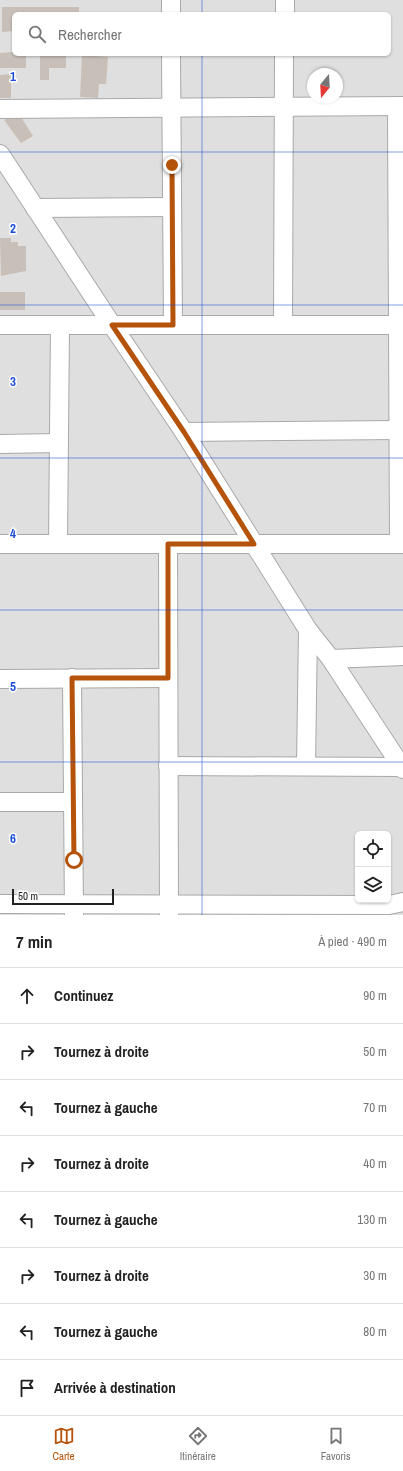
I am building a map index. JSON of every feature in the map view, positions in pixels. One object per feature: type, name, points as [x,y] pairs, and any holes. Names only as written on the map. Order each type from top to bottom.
[{"type":"street","points":[[171,0],[171,12]]},
{"type":"street","points":[[285,0],[285,12]]},
{"type":"street","points":[[172,56],[173,325]]},
{"type":"street","points":[[283,325],[284,56]]},
{"type":"street","points":[[0,109],[400,106],[400,325],[398,430],[401,544],[0,544]]},
{"type":"street","points":[[0,154],[184,432],[308,630],[331,659],[402,768]]},
{"type":"street","points":[[35,208],[172,207]]},
{"type":"street","points":[[0,325],[400,325]]},
{"type":"street","points":[[58,544],[60,325]]},
{"type":"street","points":[[184,432],[398,430]]},
{"type":"street","points":[[0,444],[59,443]]},
{"type":"street","points":[[168,544],[169,909]]},
{"type":"street","points":[[306,766],[308,630]]},
{"type":"street","points":[[331,659],[403,656]]},
{"type":"street","points":[[72,678],[74,909]]},
{"type":"street","points":[[0,679],[168,678]]},
{"type":"street","points":[[168,766],[402,768]]},
{"type":"street","points":[[0,802],[73,802]]},
{"type":"street","points":[[0,904],[74,909],[394,907]]},
{"type":"shaded area","points":[[0,0],[403,0],[403,915],[0,915]]},
{"type":"building","points":[[2,7],[79,7],[79,12],[12,12],[12,31],[2,32]]},
{"type":"building","points":[[12,52],[12,56],[26,56],[26,68],[0,68],[0,53]]},
{"type":"building","points":[[40,56],[66,56],[66,68],[49,68],[49,80],[40,80]]},
{"type":"building","points":[[82,56],[108,57],[106,84],[99,84],[98,98],[80,97]]},
{"type":"building","points":[[11,74],[11,98],[0,98],[0,75]]},
{"type":"building","points":[[19,114],[33,136],[21,143],[4,120]]},
{"type":"building","points":[[0,238],[11,238],[11,242],[18,242],[18,246],[26,246],[26,271],[1,276]]},
{"type":"building","points":[[0,292],[25,292],[25,310],[0,310]]},
{"type":"route","points":[[74,860],[72,678],[168,678],[168,544],[254,544],[184,432],[112,325],[173,325],[172,165]]}]
